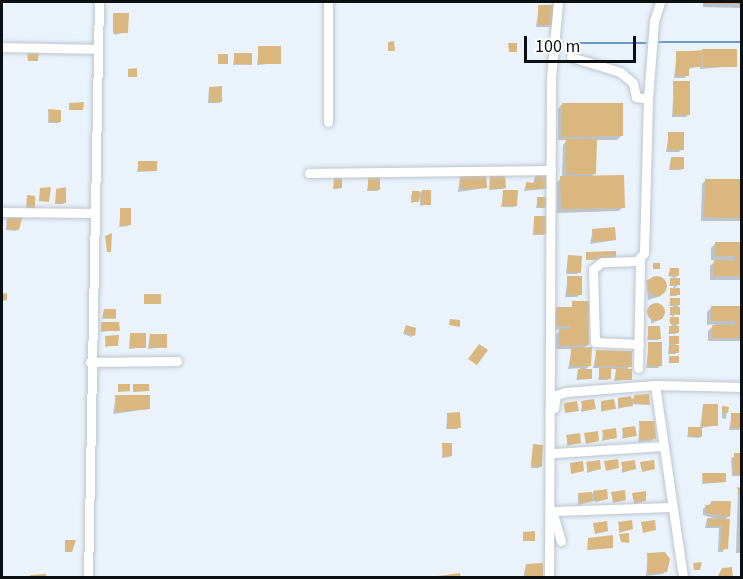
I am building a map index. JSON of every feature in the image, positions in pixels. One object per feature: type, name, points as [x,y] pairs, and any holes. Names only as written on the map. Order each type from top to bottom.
[{"type":"street","points":[[88,578],[90,362],[99,2]]},
{"type":"street","points":[[327,2],[328,122]]},
{"type":"street","points":[[549,578],[552,58],[558,2]]},
{"type":"street","points":[[638,368],[640,259],[646,246],[648,99],[652,46],[660,2]]},
{"type":"street","points":[[2,47],[98,49]]},
{"type":"street","points":[[572,57],[620,72],[633,83],[636,97],[648,99]]},
{"type":"street","points":[[309,173],[551,170]]},
{"type":"street","points":[[2,212],[94,213]]},
{"type":"street","points":[[639,344],[595,342],[593,270],[600,263],[640,259]]},
{"type":"street","points":[[90,362],[177,361]]},
{"type":"street","points":[[655,385],[683,578]]},
{"type":"street","points":[[561,541],[554,511],[556,395],[655,385],[741,387]]},
{"type":"street","points":[[555,453],[663,446]]},
{"type":"street","points":[[554,511],[671,507]]},
{"type":"building","points":[[704,2],[742,2],[742,4],[704,4]]},
{"type":"building","points":[[538,5],[555,5],[555,25],[538,25]]},
{"type":"building","points":[[113,13],[129,13],[128,33],[113,33]]},
{"type":"building","points":[[394,41],[395,51],[388,51],[388,42]]},
{"type":"building","points":[[508,43],[517,43],[517,52],[509,52]]},
{"type":"building","points":[[258,46],[281,46],[281,64],[258,64]]},
{"type":"building","points":[[702,49],[737,49],[737,67],[703,67]]},
{"type":"building","points":[[27,50],[39,50],[38,61],[28,61]]},
{"type":"building","points":[[676,51],[701,51],[701,67],[689,67],[689,76],[676,76]]},
{"type":"building","points":[[234,53],[252,53],[252,65],[234,64]]},
{"type":"building","points":[[218,54],[228,54],[228,64],[218,64]]},
{"type":"building","points":[[137,68],[137,77],[128,77],[128,69]]},
{"type":"building","points":[[673,81],[690,81],[690,115],[674,115]]},
{"type":"building","points":[[222,86],[222,102],[209,102],[209,87]]},
{"type":"building","points":[[84,102],[83,110],[69,110],[69,103]]},
{"type":"building","points":[[562,103],[623,103],[623,136],[562,137]]},
{"type":"building","points":[[48,109],[61,110],[61,122],[49,122]]},
{"type":"building","points":[[668,132],[684,132],[684,150],[668,150]]},
{"type":"building","points":[[566,139],[597,139],[596,174],[566,174]]},
{"type":"building","points":[[671,157],[684,157],[684,169],[670,169]]},
{"type":"building","points":[[138,161],[157,161],[157,171],[138,171]]},
{"type":"building","points":[[535,172],[547,172],[547,189],[526,189],[526,182],[535,183]]},
{"type":"building","points":[[490,173],[505,173],[506,188],[490,189]]},
{"type":"building","points":[[486,174],[487,188],[461,189],[460,176]]},
{"type":"building","points":[[334,175],[342,175],[342,188],[334,188]]},
{"type":"building","points":[[624,175],[625,208],[561,209],[560,176]]},
{"type":"building","points":[[368,176],[380,176],[380,190],[368,190]]},
{"type":"building","points":[[705,179],[742,179],[742,218],[704,217]]},
{"type":"building","points":[[51,187],[49,202],[39,201],[40,188]]},
{"type":"building","points":[[66,187],[66,203],[56,203],[56,189]]},
{"type":"building","points":[[422,190],[431,190],[431,205],[421,205]]},
{"type":"building","points":[[503,190],[518,190],[517,206],[502,206]]},
{"type":"building","points":[[412,191],[419,191],[419,202],[412,202]]},
{"type":"building","points":[[27,195],[35,196],[35,209],[26,209]]},
{"type":"building","points":[[537,197],[547,197],[547,207],[537,207]]},
{"type":"building","points":[[120,208],[131,208],[131,225],[120,226]]},
{"type":"building","points":[[7,215],[23,215],[19,230],[7,229]]},
{"type":"building","points":[[534,216],[547,216],[547,234],[534,234]]},
{"type":"building","points":[[615,227],[616,240],[593,242],[592,229]]},
{"type":"building","points":[[112,233],[111,252],[107,252],[105,236]]},
{"type":"building","points":[[715,242],[742,242],[742,276],[713,276],[714,260],[735,261],[735,256],[715,256]]},
{"type":"building","points":[[616,251],[616,259],[586,260],[586,252]]},
{"type":"building","points":[[568,255],[582,256],[581,273],[567,272]]},
{"type":"building","points":[[653,263],[660,263],[660,269],[653,269]]},
{"type":"building","points":[[670,268],[679,268],[679,276],[669,275]]},
{"type":"building","points":[[567,276],[582,276],[582,295],[567,295]]},
{"type":"building","points":[[657,276],[664,279],[667,286],[664,293],[657,296],[650,293],[647,286],[650,279]]},
{"type":"building","points":[[670,278],[680,278],[680,285],[670,285]]},
{"type":"building","points":[[670,288],[680,288],[680,295],[670,295]]},
{"type":"building","points":[[7,293],[7,300],[2,301],[2,294]]},
{"type":"building","points":[[144,294],[161,294],[161,304],[144,304]]},
{"type":"building","points":[[670,298],[680,298],[680,305],[670,305]]},
{"type":"building","points":[[572,301],[589,301],[589,345],[559,346],[559,329],[570,329],[570,326],[556,326],[556,307],[572,307]]},
{"type":"building","points":[[656,303],[662,306],[665,312],[662,318],[656,321],[650,318],[647,312],[650,306]]},
{"type":"building","points":[[711,306],[742,306],[742,338],[712,338],[712,325],[735,325],[735,321],[711,321]]},
{"type":"building","points":[[670,307],[680,307],[680,315],[670,314]]},
{"type":"building","points":[[104,309],[116,309],[116,319],[103,318]]},
{"type":"building","points":[[670,317],[679,317],[679,324],[670,324]]},
{"type":"building","points":[[450,319],[460,320],[460,327],[449,325]]},
{"type":"building","points":[[101,322],[119,322],[120,331],[102,331]]},
{"type":"building","points":[[406,325],[416,328],[415,336],[404,332]]},
{"type":"building","points":[[648,326],[660,326],[661,339],[648,339]]},
{"type":"building","points":[[669,326],[679,326],[679,333],[669,333]]},
{"type":"building","points":[[130,333],[146,333],[146,348],[130,348]]},
{"type":"building","points":[[150,334],[167,334],[167,348],[149,347]]},
{"type":"building","points":[[119,335],[118,346],[106,346],[105,336]]},
{"type":"building","points":[[669,336],[679,336],[679,344],[669,344]]},
{"type":"building","points":[[648,342],[662,342],[662,366],[648,366]]},
{"type":"building","points":[[479,344],[488,350],[477,365],[468,359]]},
{"type":"building","points":[[669,345],[679,345],[679,353],[669,353]]},
{"type":"building","points":[[592,347],[591,366],[570,366],[571,348]]},
{"type":"building","points":[[596,350],[632,351],[632,367],[595,366]]},
{"type":"building","points":[[669,356],[679,356],[679,363],[669,363]]},
{"type":"building","points":[[599,368],[611,368],[611,379],[599,379]]},
{"type":"building","points":[[616,368],[632,369],[632,380],[615,380]]},
{"type":"building","points":[[578,369],[592,369],[592,379],[577,379]]},
{"type":"building","points":[[118,384],[130,384],[130,391],[118,392]]},
{"type":"building","points":[[133,384],[149,384],[149,391],[133,392]]},
{"type":"building","points":[[649,394],[650,405],[634,403],[634,395]]},
{"type":"building","points":[[115,395],[150,395],[150,409],[116,412]]},
{"type":"building","points":[[631,396],[633,406],[619,408],[618,398]]},
{"type":"building","points":[[594,399],[596,409],[583,411],[581,401]]},
{"type":"building","points":[[614,399],[616,409],[602,411],[601,401]]},
{"type":"building","points":[[577,401],[579,411],[565,413],[564,403]]},
{"type":"building","points":[[703,404],[718,404],[718,426],[702,426]]},
{"type":"building","points":[[722,406],[729,407],[728,413],[722,412]]},
{"type":"building","points":[[460,412],[461,428],[447,429],[447,413]]},
{"type":"building","points":[[731,413],[742,413],[742,428],[731,428]]},
{"type":"building","points":[[639,421],[655,421],[656,439],[640,440]]},
{"type":"building","points":[[635,426],[637,436],[624,438],[622,428]]},
{"type":"building","points":[[688,427],[702,427],[702,437],[688,436]]},
{"type":"building","points":[[616,428],[617,438],[604,440],[602,430]]},
{"type":"building","points":[[598,431],[599,441],[586,444],[584,433]]},
{"type":"building","points":[[580,433],[581,443],[568,445],[566,435]]},
{"type":"building","points":[[442,443],[452,443],[452,456],[443,457]]},
{"type":"building","points":[[533,444],[543,445],[542,467],[531,466]]},
{"type":"building","points":[[734,453],[742,453],[742,474],[734,474]]},
{"type":"building","points":[[618,459],[619,468],[606,471],[604,461]]},
{"type":"building","points":[[600,460],[601,469],[588,472],[586,462]]},
{"type":"building","points":[[635,460],[636,469],[623,472],[621,462]]},
{"type":"building","points":[[654,460],[655,469],[642,472],[640,462]]},
{"type":"building","points":[[583,461],[584,471],[571,474],[570,463]]},
{"type":"building","points":[[702,473],[726,473],[726,482],[703,483]]},
{"type":"building","points":[[737,487],[742,488],[742,502],[741,502]]},
{"type":"building","points":[[607,489],[608,499],[595,502],[593,491]]},
{"type":"building","points":[[625,490],[626,500],[613,503],[611,492]]},
{"type":"building","points":[[646,491],[646,501],[634,504],[632,493]]},
{"type":"building","points":[[592,492],[592,501],[580,504],[578,493]]},
{"type":"building","points":[[711,501],[731,501],[730,517],[706,513],[705,505],[711,505]]},
{"type":"building","points":[[707,518],[730,519],[728,549],[720,550],[722,526],[708,526]]},
{"type":"building","points":[[632,520],[633,529],[620,532],[618,522]]},
{"type":"building","points":[[655,520],[656,530],[643,533],[641,522]]},
{"type":"building","points":[[607,521],[608,531],[595,534],[593,523]]},
{"type":"building","points":[[535,531],[535,541],[523,541],[523,532]]},
{"type":"building","points":[[629,533],[629,543],[621,542],[619,534]]},
{"type":"building","points":[[613,535],[613,548],[588,550],[588,538]]},
{"type":"building","points":[[65,540],[76,540],[72,552],[65,552]]},
{"type":"building","points":[[665,552],[670,559],[667,572],[648,574],[647,553]]},
{"type":"building","points":[[702,562],[700,570],[694,570],[693,563]]},
{"type":"building","points":[[543,563],[543,578],[525,578],[526,564]]},
{"type":"building","points":[[732,567],[733,578],[717,578],[722,568]]},
{"type":"building","points":[[460,573],[461,578],[438,578],[438,576]]},
{"type":"building","points":[[46,574],[46,578],[30,578],[30,575]]},
{"type":"waterway","points":[[659,42],[742,42]]},
{"type":"waterway","points":[[566,43],[646,43]]}]
